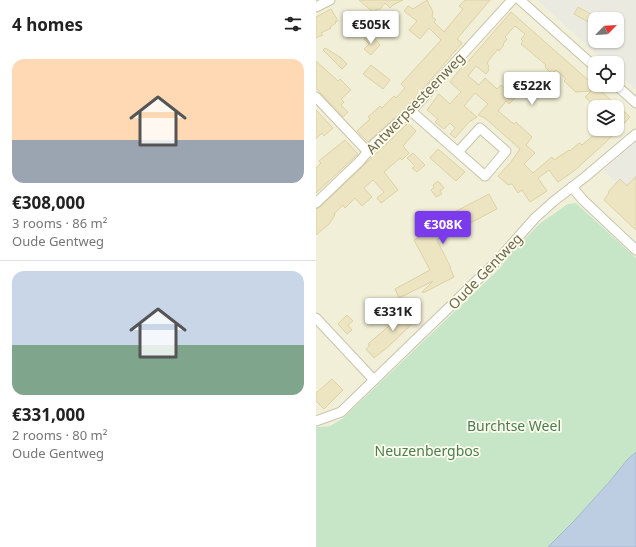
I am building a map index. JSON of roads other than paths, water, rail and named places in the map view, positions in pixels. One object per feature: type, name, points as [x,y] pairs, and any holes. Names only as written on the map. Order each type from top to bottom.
[{"type":"street","points":[[316,7],[330,0]]},
{"type":"street","name":"Antwerpsesteenweg","points":[[316,203],[368,152],[374,144],[411,111],[512,0]]},
{"type":"street","points":[[520,0],[588,61]]},
{"type":"street","points":[[624,92],[636,103]]},
{"type":"street","points":[[316,97],[368,152]]},
{"type":"street","points":[[411,111],[485,176],[506,150],[480,128],[458,152]]},
{"type":"street","name":"Oude Gentweg","points":[[316,421],[341,412],[497,261],[535,218],[636,134]]},
{"type":"street","points":[[572,187],[583,200],[636,250]]},
{"type":"street","points":[[316,318],[374,380]]},
{"type":"water","points":[[636,452],[636,547],[548,547],[574,521],[627,460]]},
{"type":"park label","name":"Burchtse Weel","points":[[514,425]]},
{"type":"park label","name":"Neuzenbergbos","points":[[427,450]]}]
